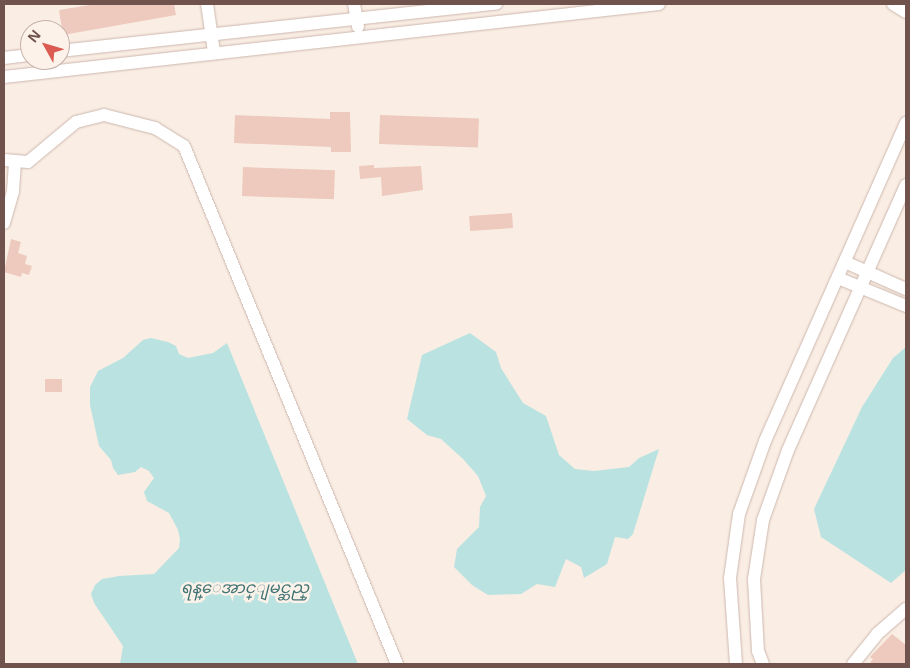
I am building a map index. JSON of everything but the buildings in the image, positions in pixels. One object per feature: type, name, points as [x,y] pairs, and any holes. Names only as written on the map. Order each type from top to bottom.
[{"type":"street","points":[[207,4],[214,52]]},
{"type":"street","points":[[354,4],[359,36]]},
{"type":"street","points":[[70,50],[211,32],[356,20],[452,6],[496,4]]},
{"type":"street","points":[[4,77],[214,52],[659,4]]},
{"type":"street","points":[[893,4],[906,12]]},
{"type":"street","points":[[452,6],[455,26]]},
{"type":"street","points":[[4,58],[20,56]]},
{"type":"street","points":[[4,223],[13,191],[9,161],[28,162],[48,148],[61,132],[91,116],[104,115],[155,128],[184,146],[397,664]]},
{"type":"street","points":[[736,664],[730,578],[739,514],[765,441],[906,123]]},
{"type":"street","points":[[763,664],[758,651],[754,579],[763,520],[788,450],[906,185]]},
{"type":"street","points":[[845,262],[906,289]]},
{"type":"street","points":[[838,278],[906,306]]},
{"type":"street","points":[[853,664],[877,634],[906,609]]},
{"type":"water","points":[[470,333],[496,352],[501,368],[523,403],[546,416],[559,455],[575,469],[594,471],[629,467],[639,458],[659,449],[633,534],[628,539],[615,537],[607,564],[584,578],[581,567],[566,559],[555,587],[537,584],[521,594],[488,595],[472,585],[454,567],[457,549],[479,527],[480,507],[486,496],[478,476],[463,459],[441,439],[427,435],[407,419],[422,355]]},
{"type":"water","name":"ရန္ေအာင္ျမင္ဆည္","points":[[151,338],[176,346],[179,354],[188,358],[213,353],[227,343],[358,664],[120,664],[123,646],[94,603],[91,594],[95,585],[102,579],[154,574],[179,548],[180,539],[178,530],[169,513],[147,501],[144,492],[154,478],[149,471],[141,467],[135,472],[118,475],[113,468],[111,460],[99,446],[90,405],[90,387],[98,371],[123,358],[143,340]]},
{"type":"water","points":[[906,347],[906,570],[891,583],[821,537],[814,509],[862,407],[893,358]]}]
